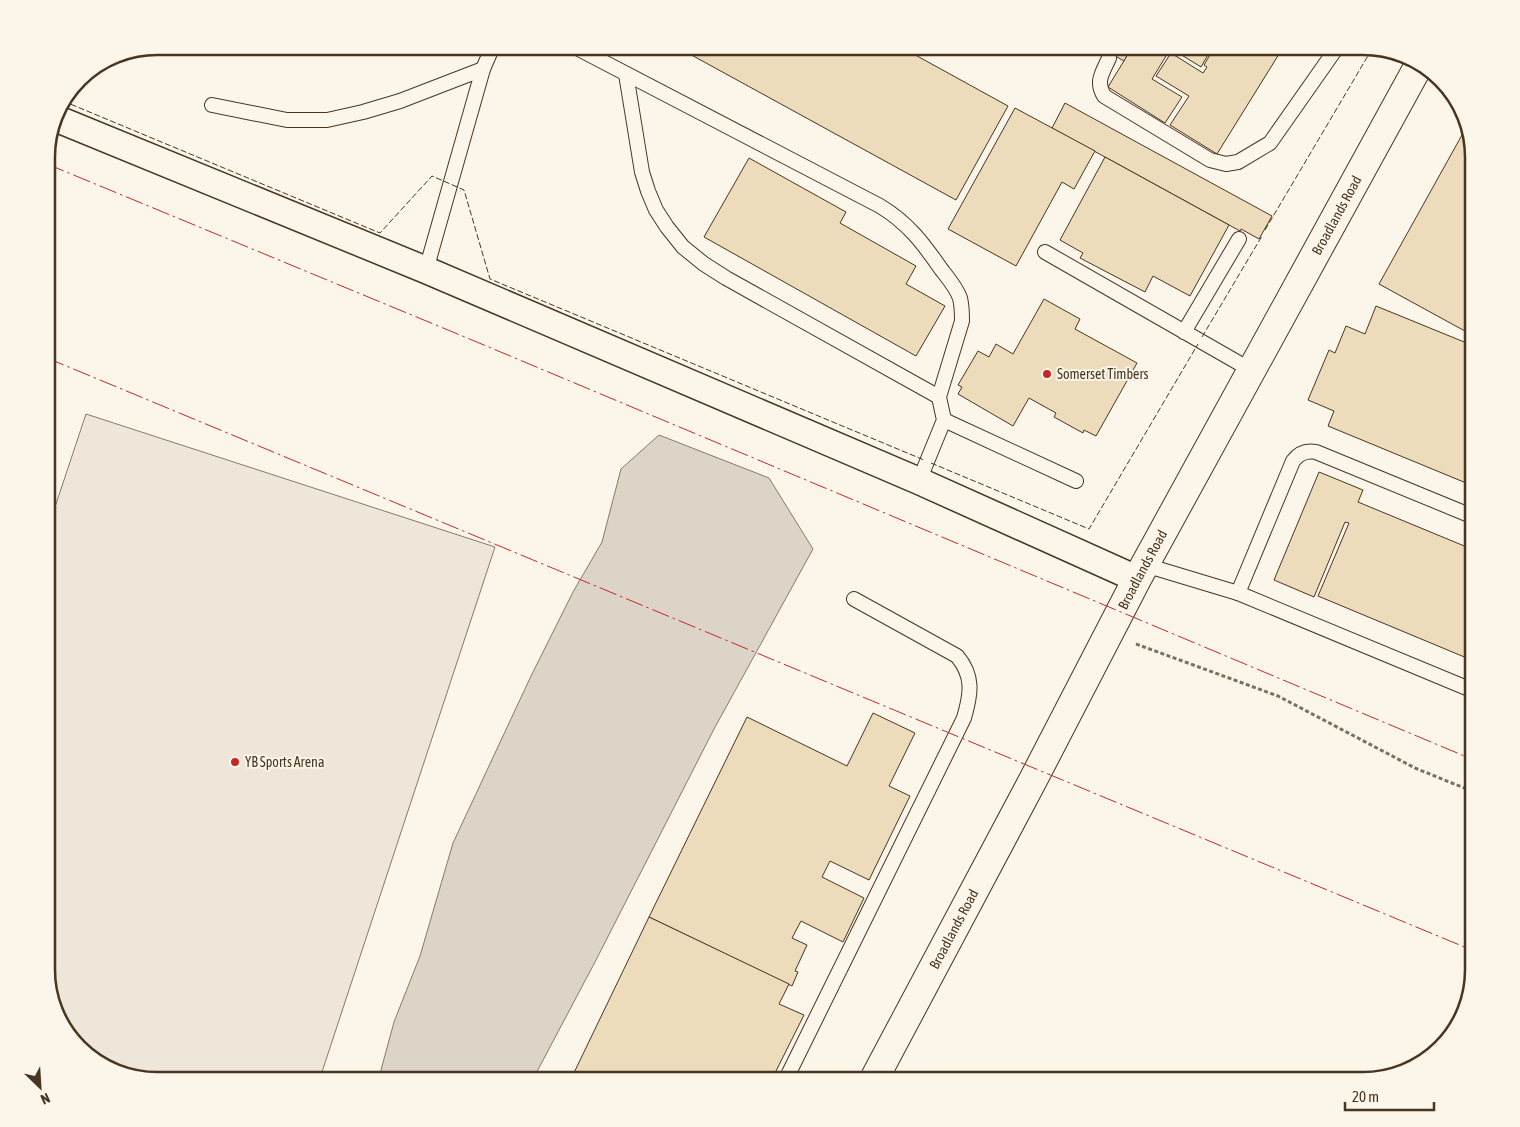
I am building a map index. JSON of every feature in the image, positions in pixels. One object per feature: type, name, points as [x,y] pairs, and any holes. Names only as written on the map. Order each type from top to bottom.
[{"type":"main road","name":"Broadlands Road","points":[[879,1072],[1141,572],[1416,70]]},
{"type":"street","points":[[62,121],[426,270],[919,482],[1141,572]]},
{"type":"lane","points":[[426,270],[483,69],[490,55]]},
{"type":"lane","points":[[590,55],[880,206],[894,214],[919,238],[955,288],[962,309],[962,321],[939,397],[944,420],[919,482]]},
{"type":"lane","points":[[1110,58],[1099,83],[1104,96],[1210,160],[1226,164],[1238,162],[1270,142],[1332,55]]},
{"type":"lane","points":[[212,105],[287,120],[327,120],[400,101],[483,69]]},
{"type":"lane","points":[[626,74],[642,172],[648,191],[656,210],[684,247],[704,264],[719,273],[939,397]]},
{"type":"lane","points":[[1184,332],[1239,238]]},
{"type":"lane","points":[[1045,252],[1251,370]]},
{"type":"lane","points":[[944,420],[1076,481]]},
{"type":"lane","points":[[1238,593],[1293,462],[1303,452],[1310,450],[1316,452],[1465,513]]},
{"type":"lane","points":[[1141,572],[1238,593],[1465,687]]},
{"type":"lane","points":[[789,1072],[964,718],[968,702],[969,676],[957,656],[854,599]]},
{"type":"path","points":[[1109,634],[1278,696],[1415,768],[1465,788]]},
{"type":"shaded area","name":"YB Sports Arena","points":[[86,414],[495,547],[322,1072],[157,1072],[130,1069],[112,1062],[95,1051],[76,1032],[65,1015],[58,997],[55,977],[55,507]]},
{"type":"shaded area","points":[[659,435],[769,478],[813,549],[714,729],[537,1072],[380,1072],[394,1022],[420,956],[453,843],[531,676],[573,592],[602,542],[621,469]]},
{"type":"building","points":[[691,55],[915,55],[1008,106],[956,200]]},
{"type":"building","points":[[1113,55],[1128,55],[1124,61]]},
{"type":"building","points":[[1128,55],[1167,55],[1152,79],[1182,97],[1165,123],[1108,87]]},
{"type":"building","points":[[1170,55],[1174,55],[1203,73],[1207,67],[1204,65],[1210,55],[1278,55],[1217,154],[1170,125],[1189,96],[1156,76]]},
{"type":"building","points":[[1182,55],[1208,55],[1201,67]]},
{"type":"building","points":[[1065,103],[1272,216],[1259,239],[1241,229],[1240,231],[1052,128]]},
{"type":"building","points":[[1015,108],[1095,151],[1074,189],[1062,182],[1016,266],[948,229]]},
{"type":"building","points":[[1462,134],[1465,150],[1465,331],[1379,284]]},
{"type":"building","points":[[1105,157],[1229,225],[1190,296],[1153,276],[1145,292],[1080,258],[1083,253],[1060,240]]},
{"type":"building","points":[[749,158],[846,212],[840,223],[916,266],[906,284],[945,306],[916,356],[704,237]]},
{"type":"building","name":"Somerset Timbers","points":[[1044,299],[1080,319],[1075,329],[1137,363],[1096,436],[1084,430],[1083,433],[1054,417],[1056,413],[1029,398],[1013,426],[958,394],[962,387],[958,385],[978,351],[989,357],[996,344],[1013,354]]},
{"type":"building","points":[[1376,306],[1465,342],[1465,483],[1328,426],[1334,411],[1308,400],[1329,350],[1335,353],[1346,326],[1365,334]]},
{"type":"building","points":[[1319,472],[1363,490],[1358,502],[1465,546],[1465,657],[1318,596],[1349,523],[1345,522],[1314,597],[1274,580]]},
{"type":"building","points":[[873,713],[915,733],[889,786],[910,796],[869,880],[830,861],[822,877],[864,898],[843,942],[801,921],[792,938],[807,945],[795,971],[798,972],[792,986],[649,917],[747,717],[847,766]]},
{"type":"building","points":[[649,917],[789,984],[779,1004],[804,1015],[776,1072],[574,1072]]},
{"type":"fence","points":[[1265,230],[1368,55]]},
{"type":"fence","points":[[70,104],[380,233],[432,176],[464,190],[490,279],[924,460]]},
{"type":"fence","points":[[1202,337],[1262,236]]},
{"type":"fence","points":[[931,463],[1089,529],[1198,344]]},
{"type":"power","points":[[55,167],[1465,756]]},
{"type":"power","points":[[55,361],[1465,947]]},
{"type":"place","name":"Somerset Timbers","points":[[1047,374]]},
{"type":"place","name":"YB Sports Arena","points":[[235,762]]}]
